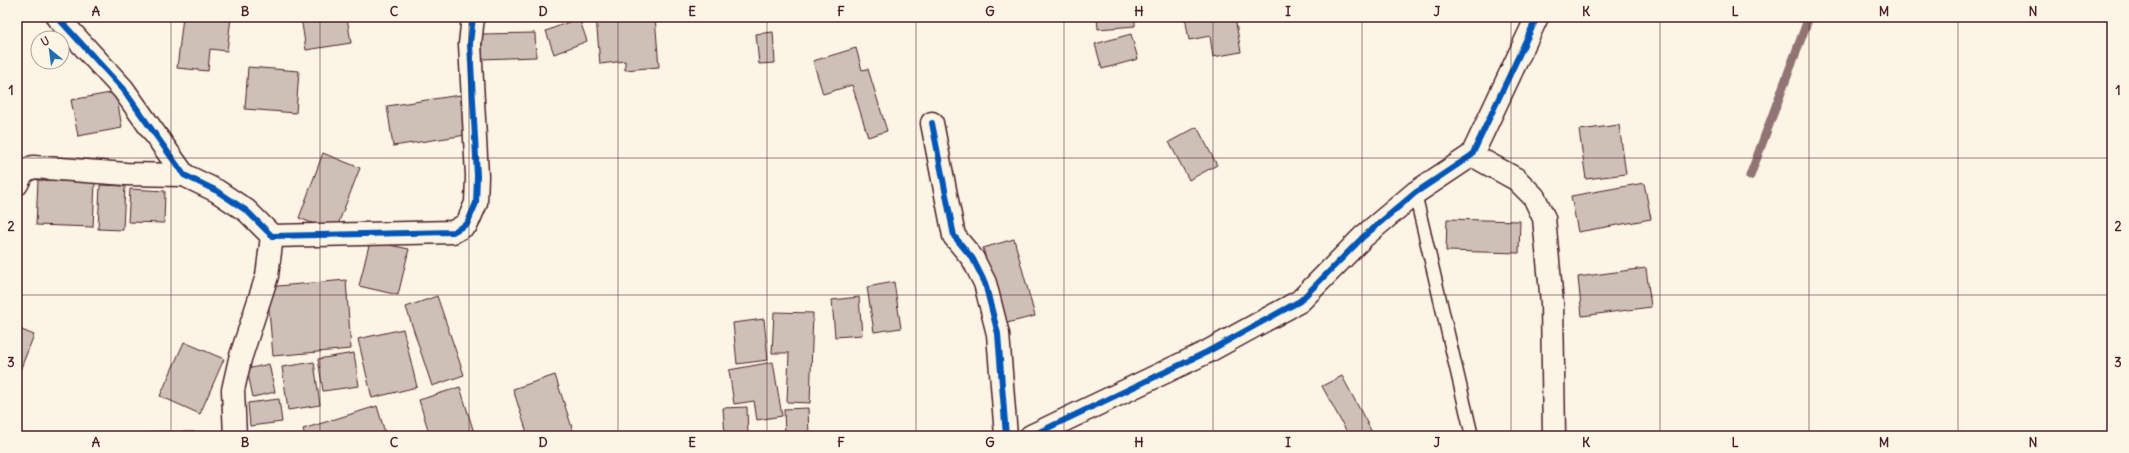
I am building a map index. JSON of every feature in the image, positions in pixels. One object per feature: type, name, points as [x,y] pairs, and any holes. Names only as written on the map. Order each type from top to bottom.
[{"type":"street","points":[[58,17],[123,89],[184,175]]},
{"type":"street","points":[[17,184],[23,172],[33,167],[126,174],[184,175],[217,191],[247,211],[272,236],[454,232],[467,224],[476,203],[477,176],[470,44],[473,17]]},
{"type":"street","points":[[1031,436],[1206,352],[1300,301],[1363,237],[1415,193],[1472,155],[1536,17]]},
{"type":"street","points":[[932,123],[954,236],[973,259],[985,283],[998,334],[1006,436]]},
{"type":"street","points":[[1472,155],[1516,179],[1534,197],[1544,218],[1552,303],[1554,436]]},
{"type":"street","points":[[235,436],[232,390],[240,359],[267,276],[272,236]]},
{"type":"lane","points":[[1415,193],[1472,436]]},
{"type":"building","points":[[183,17],[231,17],[227,51],[210,49],[208,71],[177,68]]},
{"type":"building","points":[[301,17],[347,17],[351,43],[306,50]]},
{"type":"building","points":[[596,17],[655,17],[659,67],[625,70],[625,61],[600,64]]},
{"type":"building","points":[[1097,17],[1135,17],[1135,26],[1098,29]]},
{"type":"building","points":[[1185,17],[1235,17],[1241,52],[1213,57],[1210,36],[1189,40]]},
{"type":"building","points":[[579,18],[587,41],[554,54],[546,31]]},
{"type":"building","points":[[773,32],[775,63],[759,64],[756,34]]},
{"type":"building","points":[[535,33],[536,57],[482,59],[482,34]]},
{"type":"building","points":[[1131,34],[1138,59],[1102,69],[1095,44]]},
{"type":"building","points":[[856,48],[862,70],[868,69],[887,131],[868,137],[852,85],[823,94],[813,61]]},
{"type":"building","points":[[248,67],[299,71],[296,113],[245,109]]},
{"type":"building","points":[[116,92],[122,128],[78,136],[71,100]]},
{"type":"building","points":[[460,95],[466,135],[393,146],[387,106]]},
{"type":"building","points":[[1619,125],[1626,174],[1586,179],[1579,130]]},
{"type":"building","points":[[1197,127],[1217,165],[1189,180],[1169,142]]},
{"type":"building","points":[[323,153],[360,168],[335,232],[299,218]]},
{"type":"building","points":[[38,180],[95,182],[93,227],[36,225]]},
{"type":"building","points":[[1644,183],[1651,219],[1578,232],[1571,196]]},
{"type":"building","points":[[100,185],[125,186],[123,230],[98,229]]},
{"type":"building","points":[[130,189],[165,191],[164,223],[128,222]]},
{"type":"building","points":[[1447,219],[1520,221],[1519,253],[1446,251]]},
{"type":"building","points":[[1014,239],[1035,316],[1003,324],[983,248]]},
{"type":"building","points":[[370,241],[409,249],[398,295],[359,286]]},
{"type":"building","points":[[1646,268],[1651,307],[1582,316],[1578,277]]},
{"type":"building","points":[[346,280],[351,349],[273,356],[267,287]]},
{"type":"building","points":[[894,282],[901,328],[874,332],[867,287]]},
{"type":"building","points":[[437,296],[464,375],[432,386],[406,307]]},
{"type":"building","points":[[859,297],[862,335],[835,337],[832,300]]},
{"type":"building","points":[[774,312],[813,313],[810,403],[787,402],[789,353],[772,353]]},
{"type":"building","points":[[764,319],[768,360],[737,364],[733,323]]},
{"type":"building","points":[[17,328],[34,335],[19,373],[17,372]]},
{"type":"building","points":[[403,329],[417,387],[372,398],[358,339]]},
{"type":"building","points":[[184,342],[224,359],[200,414],[160,396]]},
{"type":"building","points":[[354,353],[359,386],[323,391],[318,359]]},
{"type":"building","points":[[314,362],[320,405],[288,410],[282,367]]},
{"type":"building","points":[[773,362],[782,416],[757,420],[754,401],[734,404],[729,370]]},
{"type":"building","points":[[269,364],[275,392],[253,397],[247,369]]},
{"type":"building","points":[[555,375],[574,434],[566,436],[528,436],[513,389]]},
{"type":"building","points":[[1342,376],[1374,436],[1349,436],[1322,386]]},
{"type":"building","points":[[460,387],[475,436],[430,436],[419,400]]},
{"type":"building","points":[[279,399],[282,422],[250,426],[248,403]]},
{"type":"building","points":[[377,406],[386,436],[305,436],[303,429]]},
{"type":"building","points":[[747,407],[748,436],[725,436],[723,408]]},
{"type":"building","points":[[808,408],[809,436],[785,436],[784,409]]},
{"type":"building","points":[[158,432],[194,432],[194,436],[158,436]]},
{"type":"waterway","points":[[1750,176],[1809,17]]},
{"type":"cycle path","points":[[57,17],[123,89],[184,175],[217,191],[247,211],[272,236],[453,232],[467,224],[476,203],[477,176],[470,44],[473,17]]},
{"type":"cycle path","points":[[1031,436],[1207,352],[1300,301],[1363,237],[1415,193],[1472,155],[1537,17]]},
{"type":"cycle path","points":[[932,123],[954,236],[973,259],[985,283],[998,334],[1006,436]]}]
